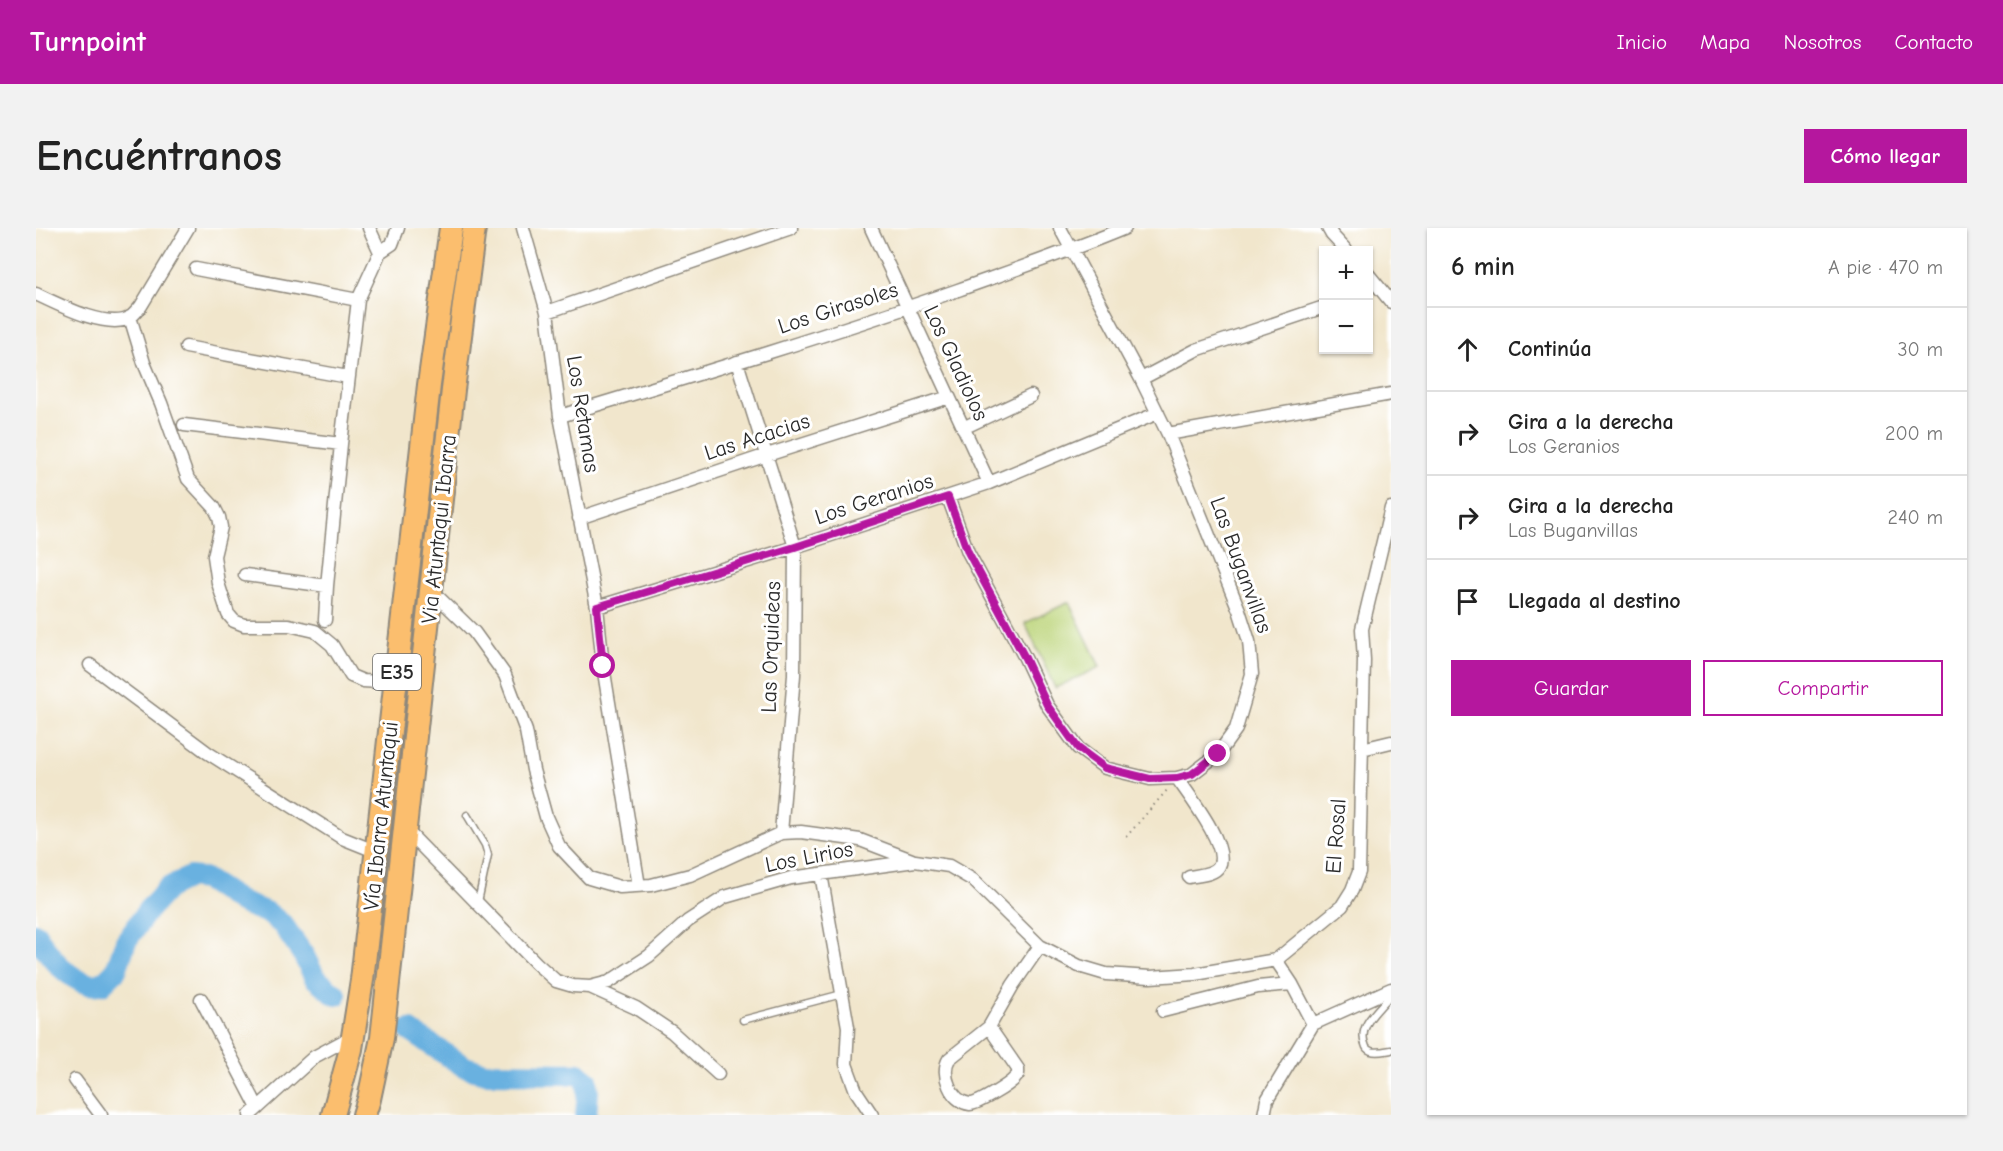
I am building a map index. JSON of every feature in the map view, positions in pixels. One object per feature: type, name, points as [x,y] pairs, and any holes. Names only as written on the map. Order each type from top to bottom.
[{"type":"highway","name":"Vía Ibarra Atuntaqui","points":[[333,1115],[353,1036],[362,980],[429,385],[451,228]]},
{"type":"highway","name":"Via Atuntaqui Ibarra","points":[[363,1115],[369,1099],[382,1038],[453,390],[474,228]]},
{"type":"street","points":[[36,294],[60,306],[103,320],[120,320],[130,317],[141,306],[188,228]]},
{"type":"street","points":[[369,228],[380,252]]},
{"type":"street","points":[[326,620],[327,586],[341,444],[358,300],[380,252],[392,244],[398,228]]},
{"type":"street","name":"Los Retamas","points":[[523,228],[547,312],[560,416],[597,607],[603,666],[639,886]]},
{"type":"street","points":[[547,312],[756,233],[790,228]]},
{"type":"street","name":"Los Gladiolos","points":[[871,228],[989,483]]},
{"type":"street","name":"Las Buganvillas","points":[[948,497],[968,552],[1025,658],[1047,705],[1078,748],[1105,768],[1150,779],[1177,778],[1192,774],[1218,754],[1236,729],[1252,674],[1249,641],[1239,610],[1158,412],[1060,228]]},
{"type":"street","name":"Los Girasoles","points":[[560,416],[908,307],[1073,250],[1125,228]]},
{"type":"street","points":[[1328,228],[1342,246]]},
{"type":"street","points":[[196,268],[358,300]]},
{"type":"street","points":[[1373,280],[1391,302]]},
{"type":"street","points":[[1141,379],[1196,350],[1319,308]]},
{"type":"street","points":[[130,317],[144,363],[188,479],[214,507],[219,517],[220,527],[214,556],[218,583],[228,614],[234,621],[244,625],[289,625],[315,631],[332,645],[351,676],[363,681],[396,683]]},
{"type":"street","points":[[186,347],[348,377]]},
{"type":"street","name":"Las Orquideas","points":[[737,362],[795,547],[794,675],[781,833]]},
{"type":"street","points":[[1168,434],[1391,394]]},
{"type":"street","points":[[963,428],[1031,396]]},
{"type":"street","name":"Las Acacias","points":[[579,519],[767,455],[949,398]]},
{"type":"street","name":"Los Geranios","points":[[597,607],[795,547],[989,483],[1158,412]]},
{"type":"street","points":[[184,425],[341,444]]},
{"type":"street","name":"El Rosal","points":[[1276,960],[1342,906],[1359,872],[1364,660],[1362,629],[1391,508]]},
{"type":"street","points":[[245,575],[327,586]]},
{"type":"street","points":[[432,591],[474,632],[505,675],[526,731],[533,770],[546,817],[559,846],[589,878],[620,887],[651,885],[690,875],[781,833],[801,832],[860,840],[915,861]]},
{"type":"street","points":[[90,665],[208,753],[342,838],[376,852]]},
{"type":"street","points":[[1362,749],[1391,742]]},
{"type":"street","points":[[1177,778],[1217,840],[1221,859],[1214,872],[1189,877]]},
{"type":"street","points":[[405,829],[556,981],[573,986],[590,987],[636,1008],[672,1032],[718,1074]]},
{"type":"street","name":"Los Lirios","points":[[590,987],[609,982],[649,956],[688,921],[725,897],[791,878],[915,861],[949,866],[972,880],[1040,946],[1079,966],[1106,974],[1150,977],[1195,974],[1276,960]]},
{"type":"street","points":[[821,873],[848,1027],[846,1064],[856,1091],[872,1115]]},
{"type":"street","points":[[989,1027],[1018,1069],[1018,1074],[1002,1088],[973,1104],[966,1103],[957,1097],[950,1087],[945,1077],[944,1065],[989,1027],[1013,985],[1040,946]]},
{"type":"street","points":[[1276,960],[1292,984],[1312,1024]]},
{"type":"street","points":[[1163,1011],[1258,987],[1292,984]]},
{"type":"street","points":[[1264,1115],[1267,1100],[1312,1024],[1391,991]]},
{"type":"street","points":[[201,999],[254,1111],[314,1057],[353,1036]]},
{"type":"street","points":[[75,1080],[101,1115]]},
{"type":"lane","points":[[467,815],[485,845],[488,855],[477,903]]},
{"type":"lane","points":[[1391,991],[1371,1017],[1364,1032],[1367,1049],[1373,1052],[1391,1050]]},
{"type":"lane","points":[[743,1020],[843,993]]},
{"type":"path","points":[[1126,837],[1177,778]]},
{"type":"green space","points":[[1069,602],[1100,667],[1055,688],[1025,623]]},
{"type":"waterway","points":[[36,934],[64,970],[88,984],[102,984],[116,970],[126,941],[148,910],[168,888],[190,877],[205,879],[242,903],[268,913],[283,925],[304,956],[315,978],[336,995]]},
{"type":"waterway","points":[[409,1030],[465,1067],[485,1073],[579,1074],[587,1080],[586,1115]]},
{"type":"route","points":[[603,666],[597,607],[795,547],[948,497],[968,552],[991,592],[1047,705],[1078,748],[1105,768],[1150,779],[1177,778],[1192,774],[1218,754]]}]
